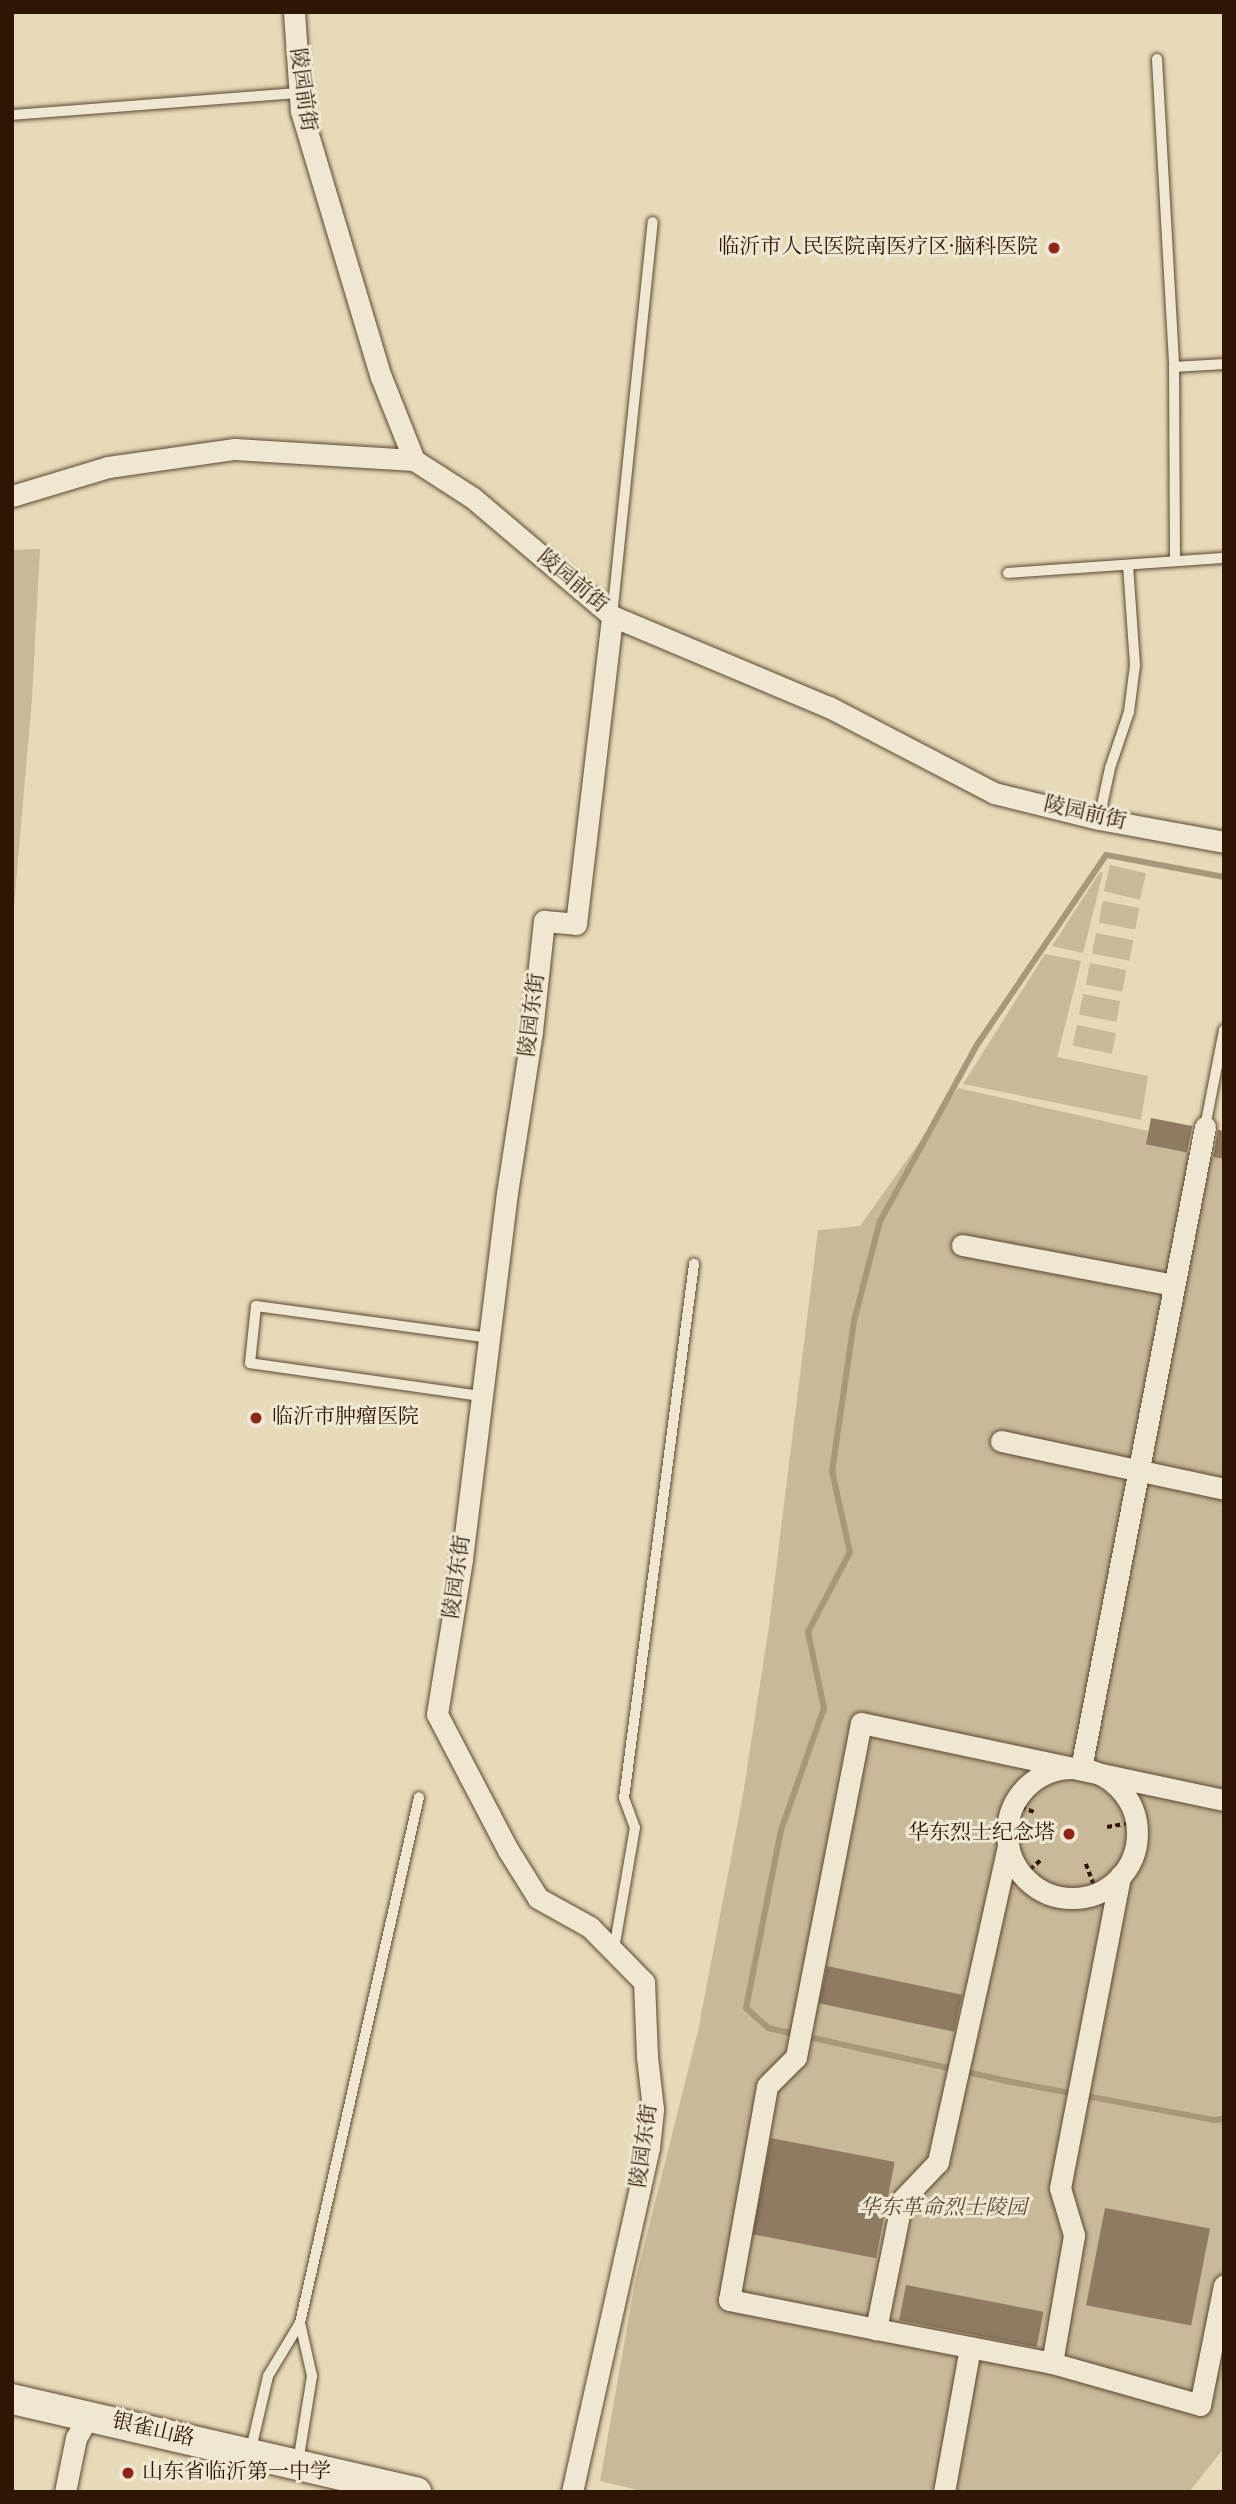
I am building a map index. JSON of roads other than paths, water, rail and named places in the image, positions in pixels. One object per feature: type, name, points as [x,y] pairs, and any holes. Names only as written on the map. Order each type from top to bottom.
[{"type":"main road","name":"银雀山路","points":[[12,2399],[416,2492]]},
{"type":"street","name":"陵园前街","points":[[294,12],[301,111],[380,377],[414,460],[472,498],[612,616],[829,707],[994,793],[1099,819],[1224,842]]},
{"type":"street","points":[[12,496],[108,467],[235,449],[414,460]]},
{"type":"street","name":"陵园东街","points":[[572,2492],[649,2148],[653,2109],[647,2056],[644,1982],[590,1927],[538,1898],[508,1850],[437,1714],[462,1559],[507,1193],[532,1031],[544,921],[576,924],[612,616]]},
{"type":"street","points":[[1081,1768],[1205,1127]]},
{"type":"street","points":[[962,1245],[1173,1285]]},
{"type":"street","points":[[1001,1441],[1224,1489]]},
{"type":"street","points":[[1224,1800],[861,1723],[796,2057],[767,2086],[729,2301],[1052,2363],[1200,2404],[1224,2285]]},
{"type":"street","points":[[876,2329],[902,2200],[938,2162],[959,2056],[1008,1846],[1007,1825],[1013,1804],[1026,1786],[1043,1774],[1064,1768],[1081,1768],[1103,1776],[1119,1787],[1130,1803],[1136,1822],[1136,1842],[1131,1860],[1120,1876],[1097,1892],[1065,1898],[1045,1892],[1023,1875],[1015,1865],[1008,1846]]},
{"type":"street","points":[[1052,2363],[1074,2235],[1060,2188],[1078,2082],[1120,1876]]},
{"type":"street","points":[[944,2492],[970,2347]]},
{"type":"street","points":[[65,2492],[76,2438],[88,2417]]},
{"type":"lane","points":[[1157,58],[1174,367],[1175,561]]},
{"type":"lane","points":[[12,114],[299,93]]},
{"type":"lane","points":[[612,616],[653,222]]},
{"type":"lane","points":[[1174,367],[1224,364]]},
{"type":"lane","points":[[1008,573],[1224,558]]},
{"type":"lane","points":[[1099,819],[1110,768],[1129,712],[1135,665],[1128,565]]},
{"type":"lane","points":[[1205,1127],[1224,1030]]},
{"type":"lane","points":[[614,1949],[635,1828],[624,1798],[694,1264]]},
{"type":"lane","points":[[481,1396],[250,1363],[256,1306],[489,1338]]},
{"type":"lane","points":[[250,2454],[268,2376],[300,2323],[419,1797]]},
{"type":"lane","points":[[298,2464],[312,2376],[300,2323]]},
{"type":"waterway","points":[[1224,877],[1106,855],[978,1043],[880,1221],[854,1321],[832,1471],[850,1552],[808,1632],[824,1708],[781,1830],[746,2008],[768,2028],[1007,2081],[1214,2120],[1224,2119]]},
{"type":"place","name":"临沂市人民医院南医疗区·脑科医院","points":[[1054,248]]},
{"type":"place","name":"临沂市肿瘤医院","points":[[256,1418]]},
{"type":"place","name":"华东烈士纪念塔","points":[[1069,1834]]},
{"type":"place","name":"山东省临沂第一中学","points":[[128,2473]]},
{"type":"park label","name":"华东革命烈士陵园","points":[[943,2209]]}]
